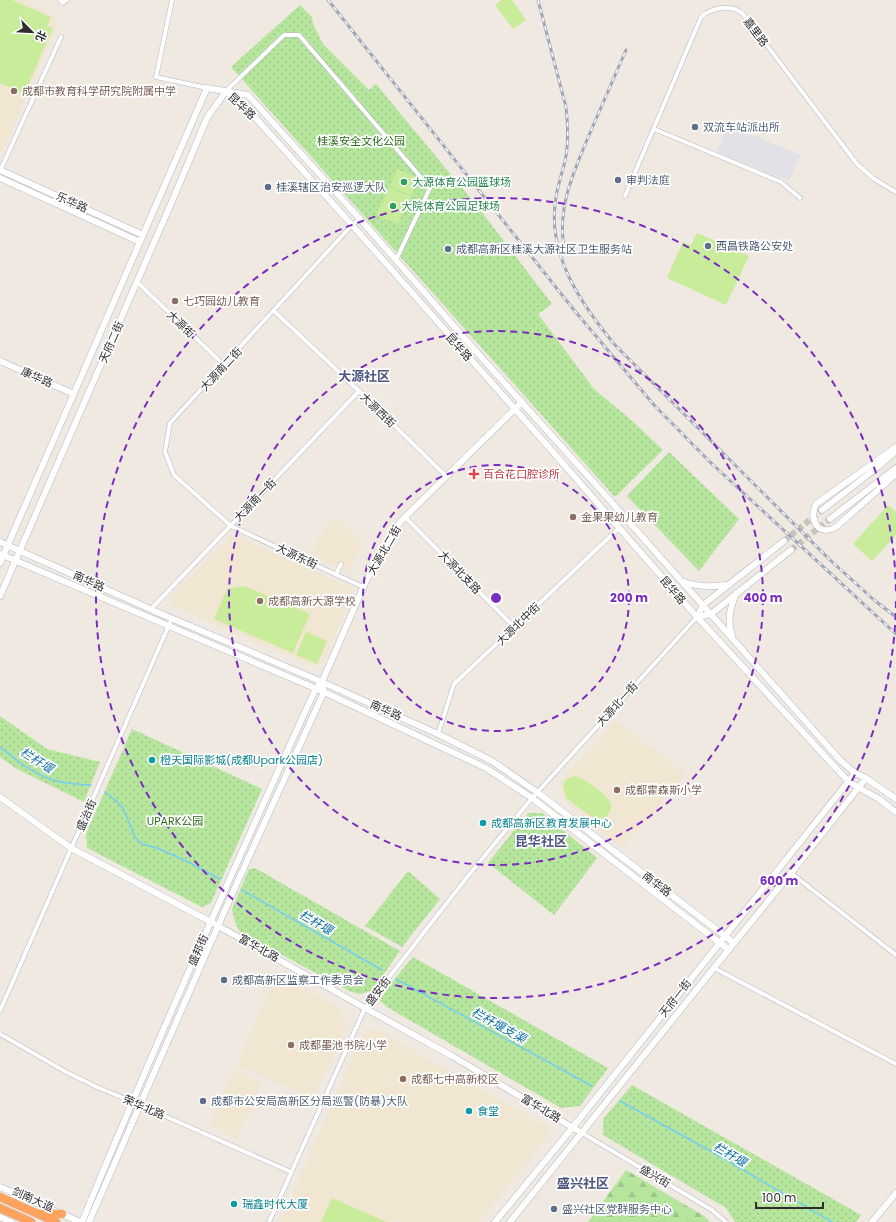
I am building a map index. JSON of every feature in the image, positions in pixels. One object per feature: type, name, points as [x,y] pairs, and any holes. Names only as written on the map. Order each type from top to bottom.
[{"type":"highway","name":"剑南大道","points":[[0,1197],[56,1222]]},
{"type":"highway","name":"剑南大道","points":[[0,1208],[31,1222]]},
{"type":"highway","points":[[36,1213],[62,1214]]},
{"type":"main road","points":[[207,88],[226,91]]},
{"type":"main road","name":"天府二街","points":[[0,563],[2,555],[8,545],[207,88]]},
{"type":"main road","name":"天府二街","points":[[0,596],[207,118],[226,91]]},
{"type":"main road","name":"昆华路","points":[[226,91],[248,95],[360,219],[840,760],[855,773],[866,778],[896,799]]},
{"type":"main road","name":"昆华路","points":[[226,91],[243,104],[352,225],[697,617],[849,782],[879,799],[896,812]]},
{"type":"main road","name":"乐华路","points":[[0,170],[143,234]]},
{"type":"main road","name":"乐华路","points":[[0,178],[140,242]]},
{"type":"main road","name":"康华路","points":[[0,361],[74,394]]},
{"type":"main road","name":"大源北二街","points":[[322,682],[363,587],[400,522],[522,402]]},
{"type":"main road","points":[[896,447],[816,504],[812,511],[813,521],[824,530],[833,529],[896,474]]},
{"type":"main road","points":[[822,510],[896,451]]},
{"type":"main road","points":[[830,519],[896,468]]},
{"type":"main road","points":[[697,617],[702,605],[784,541]]},
{"type":"main road","name":"南华路","points":[[0,542],[151,609],[322,682],[438,734],[492,761],[537,792],[734,943]]},
{"type":"main road","points":[[697,617],[711,614],[791,550]]},
{"type":"main road","name":"南华路","points":[[2,555],[316,688],[486,768],[532,798],[729,950]]},
{"type":"main road","points":[[682,581],[693,585],[713,586],[728,584]]},
{"type":"main road","points":[[733,638],[729,625],[731,608],[736,593]]},
{"type":"main road","points":[[322,682],[324,692]]},
{"type":"main road","name":"盛邦街","points":[[81,1222],[132,1101],[211,922],[316,688],[322,682]]},
{"type":"main road","name":"盛邦街","points":[[89,1222],[324,692]]},
{"type":"main road","name":"天府一街","points":[[495,1222],[573,1127],[855,773]]},
{"type":"main road","name":"天府一街","points":[[510,1222],[866,778]]},
{"type":"main road","name":"富华北路","points":[[0,797],[71,848],[219,926],[452,1056],[582,1133]]},
{"type":"main road","points":[[0,1187],[81,1222]]},
{"type":"main road","points":[[872,1222],[896,1193]]},
{"type":"main road","points":[[0,1217],[11,1222]]},
{"type":"street","points":[[60,0],[63,3],[67,0]]},
{"type":"street","points":[[172,0],[156,77],[207,88]]},
{"type":"street","name":"嘉里路","points":[[625,196],[701,17],[705,13],[717,9],[735,10],[743,14],[857,164],[874,178],[896,192]]},
{"type":"street","points":[[226,91],[284,35],[299,35],[430,188],[396,260]]},
{"type":"street","points":[[0,170],[61,37]]},
{"type":"street","points":[[654,129],[781,182],[800,198]]},
{"type":"street","name":"大源南二街","points":[[231,526],[174,475],[165,452],[170,423],[352,225],[360,219]]},
{"type":"street","name":"大源街","points":[[137,282],[224,365]]},
{"type":"street","name":"大源西街","points":[[274,311],[446,476]]},
{"type":"street","name":"大源南一街","points":[[151,609],[359,391]]},
{"type":"street","name":"大源北支路","points":[[405,517],[514,627]]},
{"type":"street","name":"大源东街","points":[[231,526],[363,587]]},
{"type":"street","name":"大源北中街","points":[[438,734],[454,684],[619,528]]},
{"type":"street","points":[[336,574],[341,564]]},
{"type":"street","name":"大源北一街","points":[[537,792],[697,617]]},
{"type":"street","name":"盛治街","points":[[0,1011],[172,618]]},
{"type":"street","name":"盛安街","points":[[270,1222],[365,1008],[468,876],[537,792]]},
{"type":"street","points":[[791,873],[896,955]]},
{"type":"street","points":[[714,968],[896,1064]]},
{"type":"street","name":"荣华北路","points":[[0,1034],[66,1072],[97,1087],[132,1101],[291,1172]]},
{"type":"street","name":"盛兴街","points":[[582,1133],[712,1210],[726,1222]]},
{"type":"shaded area","name":"成都市教育科学研究院附属中学","points":[[0,0],[22,0],[45,10],[53,16],[56,25],[55,31],[2,152],[0,152]]},
{"type":"shaded area","points":[[728,125],[801,155],[789,181],[717,152]]},
{"type":"shaded area","points":[[336,518],[363,542],[348,572],[311,556],[319,536]]},
{"type":"shaded area","name":"成都高新大源学校","points":[[232,535],[354,589],[324,662],[314,667],[171,605],[170,598]]},
{"type":"shaded area","name":"成都霍森斯小学","points":[[616,721],[686,774],[622,848],[562,798],[560,782]]},
{"type":"shaded area","name":"成都墨池书院小学","points":[[277,972],[341,1009],[347,1024],[313,1097],[236,1066]]},
{"type":"shaded area","name":"成都七中高新校区","points":[[374,1028],[548,1127],[548,1137],[479,1222],[280,1222],[365,1030]]},
{"type":"shaded area","points":[[234,1068],[262,1082],[237,1139],[210,1124]]},
{"type":"green space","name":"成都市教育科学研究院附属中学","points":[[0,0],[12,0],[51,17],[47,26],[53,28],[24,94],[0,83]]},
{"type":"green space","points":[[502,0],[512,0],[526,20],[513,29],[495,5]]},
{"type":"green space","name":"桂溪安全文化公园","points":[[300,5],[312,17],[313,24],[323,44],[369,90],[376,84],[481,211],[552,304],[538,314],[594,389],[630,419],[663,450],[615,497],[231,67]]},
{"type":"green space","name":"大源体育公园篮球场","points":[[397,169],[419,179],[411,196],[390,186]]},
{"type":"green space","name":"大院体育公园足球场","points":[[389,187],[411,197],[398,224],[376,215]]},
{"type":"green space","points":[[697,233],[749,256],[726,305],[667,278],[683,242],[691,245]]},
{"type":"green space","points":[[669,452],[739,519],[699,571],[627,496]]},
{"type":"green space","points":[[888,505],[896,512],[896,535],[872,561],[853,544]]},
{"type":"green space","points":[[244,586],[310,614],[293,653],[214,619],[227,589]]},
{"type":"green space","points":[[306,632],[327,641],[317,664],[296,655]]},
{"type":"green space","points":[[0,716],[47,749],[100,762],[84,802],[17,769],[0,757]]},
{"type":"green space","name":"UPARK公园","points":[[132,729],[262,789],[211,903],[202,907],[87,848],[86,834]]},
{"type":"green space","points":[[576,776],[596,788],[612,805],[605,818],[600,821],[595,819],[566,798],[563,785],[566,779]]},
{"type":"green space","points":[[528,813],[542,813],[597,858],[554,915],[488,863]]},
{"type":"green space","points":[[255,868],[400,951],[372,991],[359,994],[349,991],[240,932],[235,922],[232,909],[249,869]]},
{"type":"green space","points":[[408,871],[440,899],[402,947],[365,926]]},
{"type":"green space","points":[[413,957],[608,1068],[580,1106],[561,1108],[387,1007],[380,1001],[388,987]]},
{"type":"green space","points":[[632,1085],[861,1215],[856,1222],[735,1222],[726,1208],[603,1135],[603,1119]]},
{"type":"green space","points":[[626,1170],[704,1216],[710,1222],[588,1222]]},
{"type":"green space","points":[[332,1198],[387,1222],[321,1222]]},
{"type":"waterway","name":"栏杆堰","points":[[0,747],[25,766],[53,780],[72,784],[91,785]]},
{"type":"waterway","name":"栏杆堰","points":[[105,792],[123,808],[135,837],[142,844],[157,848],[184,860],[220,879]]},
{"type":"waterway","name":"栏杆堰","points":[[242,890],[382,970]]},
{"type":"waterway","name":"栏杆堰支渠","points":[[396,979],[592,1086]]},
{"type":"waterway","name":"栏杆堰","points":[[620,1101],[714,1153],[832,1222]]},
{"type":"tunnel","points":[[784,541],[822,510]]},
{"type":"tunnel","points":[[791,550],[830,519]]},
{"type":"railway","points":[[328,0],[574,310],[654,405],[710,462],[896,634]]},
{"type":"railway","points":[[538,0],[566,107],[567,120],[568,141],[565,161],[556,197],[554,218],[556,238],[561,258],[579,295],[590,313],[615,345],[829,559],[874,600],[896,617]]},
{"type":"railway","points":[[565,252],[563,219],[569,188],[580,156],[626,50]]},
{"type":"place","name":"成都市教育科学研究院附属中学","points":[[14,91]]},
{"type":"place","name":"双流车站派出所","points":[[695,127]]},
{"type":"place","name":"审判法庭","points":[[618,180]]},
{"type":"place","name":"大源体育公园篮球场","points":[[404,182]]},
{"type":"place","name":"桂溪辖区治安巡逻大队","points":[[268,187]]},
{"type":"place","name":"大院体育公园足球场","points":[[393,206]]},
{"type":"place","name":"西昌铁路公安处","points":[[708,246]]},
{"type":"place","name":"成都高新区桂溪大源社区卫生服务站","points":[[448,249]]},
{"type":"place","name":"七巧园幼儿教育","points":[[175,301]]},
{"type":"place","name":"百合花口腔诊所","points":[[474,474]]},
{"type":"place","name":"金果果幼儿教育","points":[[573,517]]},
{"type":"place","name":"成都高新大源学校","points":[[260,601]]},
{"type":"place","name":"橙天国际影城(成都Upark公园店)","points":[[152,760]]},
{"type":"place","name":"成都霍森斯小学","points":[[617,790]]},
{"type":"place","name":"成都高新区教育发展中心","points":[[483,823]]},
{"type":"place","name":"成都高新区监察工作委员会","points":[[224,980]]},
{"type":"place","name":"成都墨池书院小学","points":[[291,1045]]},
{"type":"place","name":"成都七中高新校区","points":[[403,1079]]},
{"type":"place","name":"成都市公安局高新区分局巡警(防暴)大队","points":[[203,1101]]},
{"type":"place","name":"食堂","points":[[469,1111]]},
{"type":"place","name":"瑞鑫时代大厦","points":[[234,1204]]},
{"type":"place","name":"盛兴社区党群服务中心","points":[[554,1209]]},
{"type":"district","name":"大源社区","points":[[364,376]]},
{"type":"district","name":"昆华社区","points":[[541,841]]},
{"type":"district","name":"盛兴社区","points":[[583,1183]]}]
